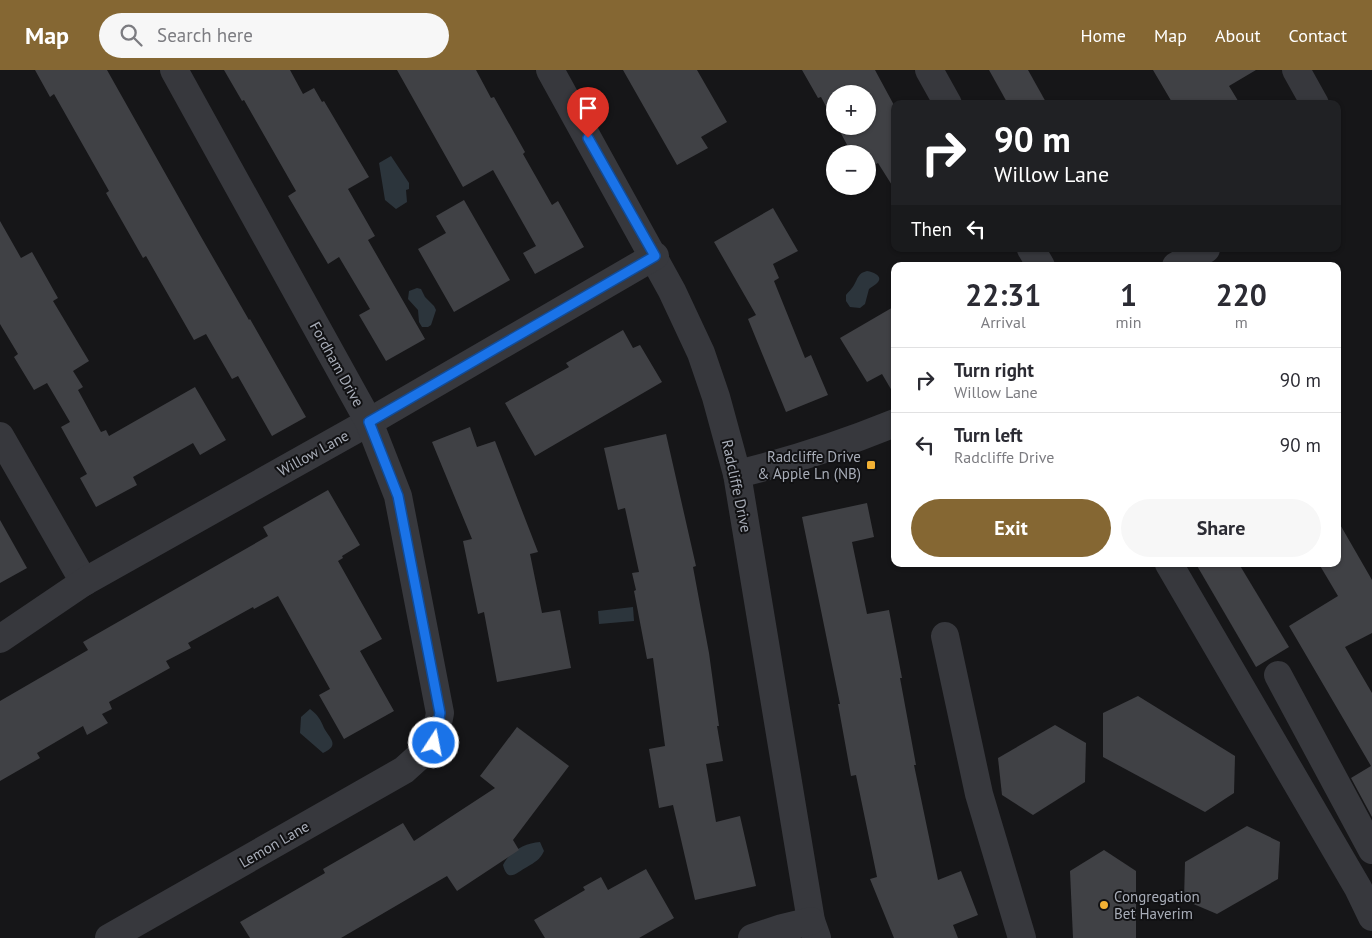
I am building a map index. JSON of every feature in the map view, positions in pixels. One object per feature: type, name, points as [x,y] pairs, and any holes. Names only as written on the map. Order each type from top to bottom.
[{"type":"street","name":"Fordham Drive","points":[[174,70],[369,422],[398,496],[440,713],[434,743]]},
{"type":"street","name":"Radcliffe Drive","points":[[550,70],[655,256],[701,353],[716,397],[737,474],[814,930]]},
{"type":"street","points":[[928,70],[946,100]]},
{"type":"street","points":[[1296,70],[1313,100]]},
{"type":"street","points":[[1183,262],[1201,252]]},
{"type":"street","name":"Willow Lane","points":[[0,639],[84,582],[369,422],[655,256]]},
{"type":"street","points":[[737,474],[784,463],[840,445],[891,425]]},
{"type":"street","points":[[0,436],[84,582]]},
{"type":"street","points":[[1171,567],[1358,888],[1372,916]]},
{"type":"street","points":[[945,636],[979,794],[1022,938]]},
{"type":"street","points":[[1278,675],[1372,850]]},
{"type":"street","name":"Lemon Lane","points":[[109,938],[404,770],[434,743]]},
{"type":"street","points":[[752,938],[782,928],[814,930]]},
{"type":"shaded area","points":[[391,156],[409,183],[409,189],[406,190],[407,202],[396,209],[385,200],[379,163]]},
{"type":"shaded area","points":[[867,271],[878,275],[879,279],[869,289],[865,304],[860,308],[850,307],[846,301],[846,295],[860,274]]},
{"type":"shaded area","points":[[417,288],[421,289],[436,310],[431,325],[428,327],[422,327],[419,322],[418,310],[408,299],[409,291]]},
{"type":"shaded area","points":[[633,607],[634,621],[599,624],[598,611]]},
{"type":"shaded area","points":[[310,709],[318,717],[333,744],[323,753],[300,733],[301,717]]},
{"type":"shaded area","points":[[540,842],[544,851],[539,859],[516,874],[507,874],[503,865],[514,852],[529,844]]},
{"type":"building","points":[[35,70],[107,70],[306,417],[272,436],[238,376],[232,379],[206,334],[194,340],[146,256],[143,258],[106,193],[109,191],[54,94],[50,97]]},
{"type":"building","points":[[224,70],[290,70],[303,94],[314,88],[322,102],[324,101],[369,177],[348,189],[375,236],[368,240],[425,339],[386,361],[359,315],[370,309],[339,257],[328,264],[288,196],[296,191],[244,100],[242,101]]},
{"type":"building","points":[[397,70],[476,70],[491,98],[494,97],[525,152],[523,154],[552,205],[558,201],[584,247],[535,274],[523,253],[536,246],[493,170],[463,187]]},
{"type":"building","points":[[623,70],[697,70],[727,122],[701,137],[708,148],[677,165]]},
{"type":"building","points":[[802,70],[875,70],[891,100],[891,184],[878,163],[876,164],[876,145],[847,145],[842,135],[876,135],[876,85],[826,85],[826,106],[821,97],[818,98]]},
{"type":"building","points":[[989,70],[1028,70],[1045,100],[1006,100]]},
{"type":"building","points":[[1153,70],[1256,70],[1229,86],[1238,100],[1171,100]]},
{"type":"building","points":[[464,200],[510,280],[454,312],[418,249],[446,233],[436,216]]},
{"type":"building","points":[[773,208],[798,251],[773,264],[779,278],[774,281],[805,358],[811,355],[828,395],[786,412],[748,319],[756,315],[714,242]]},
{"type":"building","points":[[0,221],[21,258],[32,252],[58,298],[53,301],[89,361],[73,371],[83,387],[78,390],[101,432],[106,430],[109,436],[195,387],[226,440],[200,455],[193,443],[133,477],[137,485],[96,507],[80,478],[87,474],[61,427],[70,422],[47,383],[34,390],[14,357],[18,354],[0,324]]},
{"type":"building","points":[[891,308],[891,389],[882,374],[867,382],[840,338]]},
{"type":"building","points":[[623,330],[633,348],[640,345],[662,382],[535,456],[505,403],[569,367],[566,363]]},
{"type":"building","points":[[470,427],[477,447],[495,441],[538,552],[530,554],[542,613],[560,610],[571,668],[497,682],[484,612],[478,614],[463,541],[472,539],[432,442]]},
{"type":"building","points":[[666,434],[696,566],[693,567],[709,653],[719,726],[717,726],[723,761],[706,764],[716,822],[740,816],[756,886],[695,900],[673,805],[659,808],[649,749],[665,746],[653,658],[647,659],[634,591],[636,590],[632,573],[639,572],[625,508],[618,510],[604,448]]},
{"type":"building","points":[[328,490],[360,545],[342,556],[343,558],[338,561],[382,639],[360,651],[394,711],[344,739],[319,695],[330,689],[278,596],[254,609],[253,607],[188,643],[191,648],[166,661],[170,668],[109,702],[112,709],[102,714],[108,723],[87,735],[83,726],[37,753],[40,758],[0,781],[0,701],[88,650],[83,642],[268,536],[263,527]]},
{"type":"building","points":[[867,503],[874,537],[852,542],[867,614],[889,610],[902,678],[900,678],[916,765],[914,765],[938,880],[961,871],[978,915],[953,925],[958,938],[894,938],[870,879],[877,877],[856,775],[851,776],[838,704],[840,704],[802,517]]},
{"type":"building","points":[[0,520],[27,568],[0,583]]},
{"type":"building","points":[[1341,526],[1372,580],[1372,633],[1345,647],[1372,693],[1372,817],[1351,778],[1371,766],[1289,626],[1338,596],[1321,567],[1341,567]]},
{"type":"building","points":[[1198,567],[1241,567],[1289,647],[1256,667]]},
{"type":"building","points":[[1138,696],[1235,756],[1234,793],[1205,812],[1103,757],[1103,713]]},
{"type":"building","points":[[1055,725],[1086,743],[1085,782],[1033,815],[1002,795],[998,758]]},
{"type":"building","points":[[517,727],[569,766],[513,840],[519,850],[457,891],[447,876],[341,938],[250,938],[240,922],[325,873],[323,869],[403,823],[414,841],[495,788],[480,776]]},
{"type":"building","points":[[1247,826],[1280,842],[1278,879],[1217,914],[1184,900],[1185,862]]},
{"type":"building","name":"Congregation Bet Haverim","points":[[1104,850],[1136,871],[1136,938],[1073,938],[1070,871]]},
{"type":"building","points":[[646,869],[674,918],[639,938],[545,938],[534,920],[585,890],[583,887],[601,877],[608,890]]},
{"type":"place","name":"Radcliffe Drive & Apple Ln (NB)","points":[[871,465]]},
{"type":"place","name":"Congregation Bet Haverim","points":[[1104,905]]},
{"type":"route","points":[[434,743],[440,713],[398,496],[369,422],[655,256],[588,138]]}]
